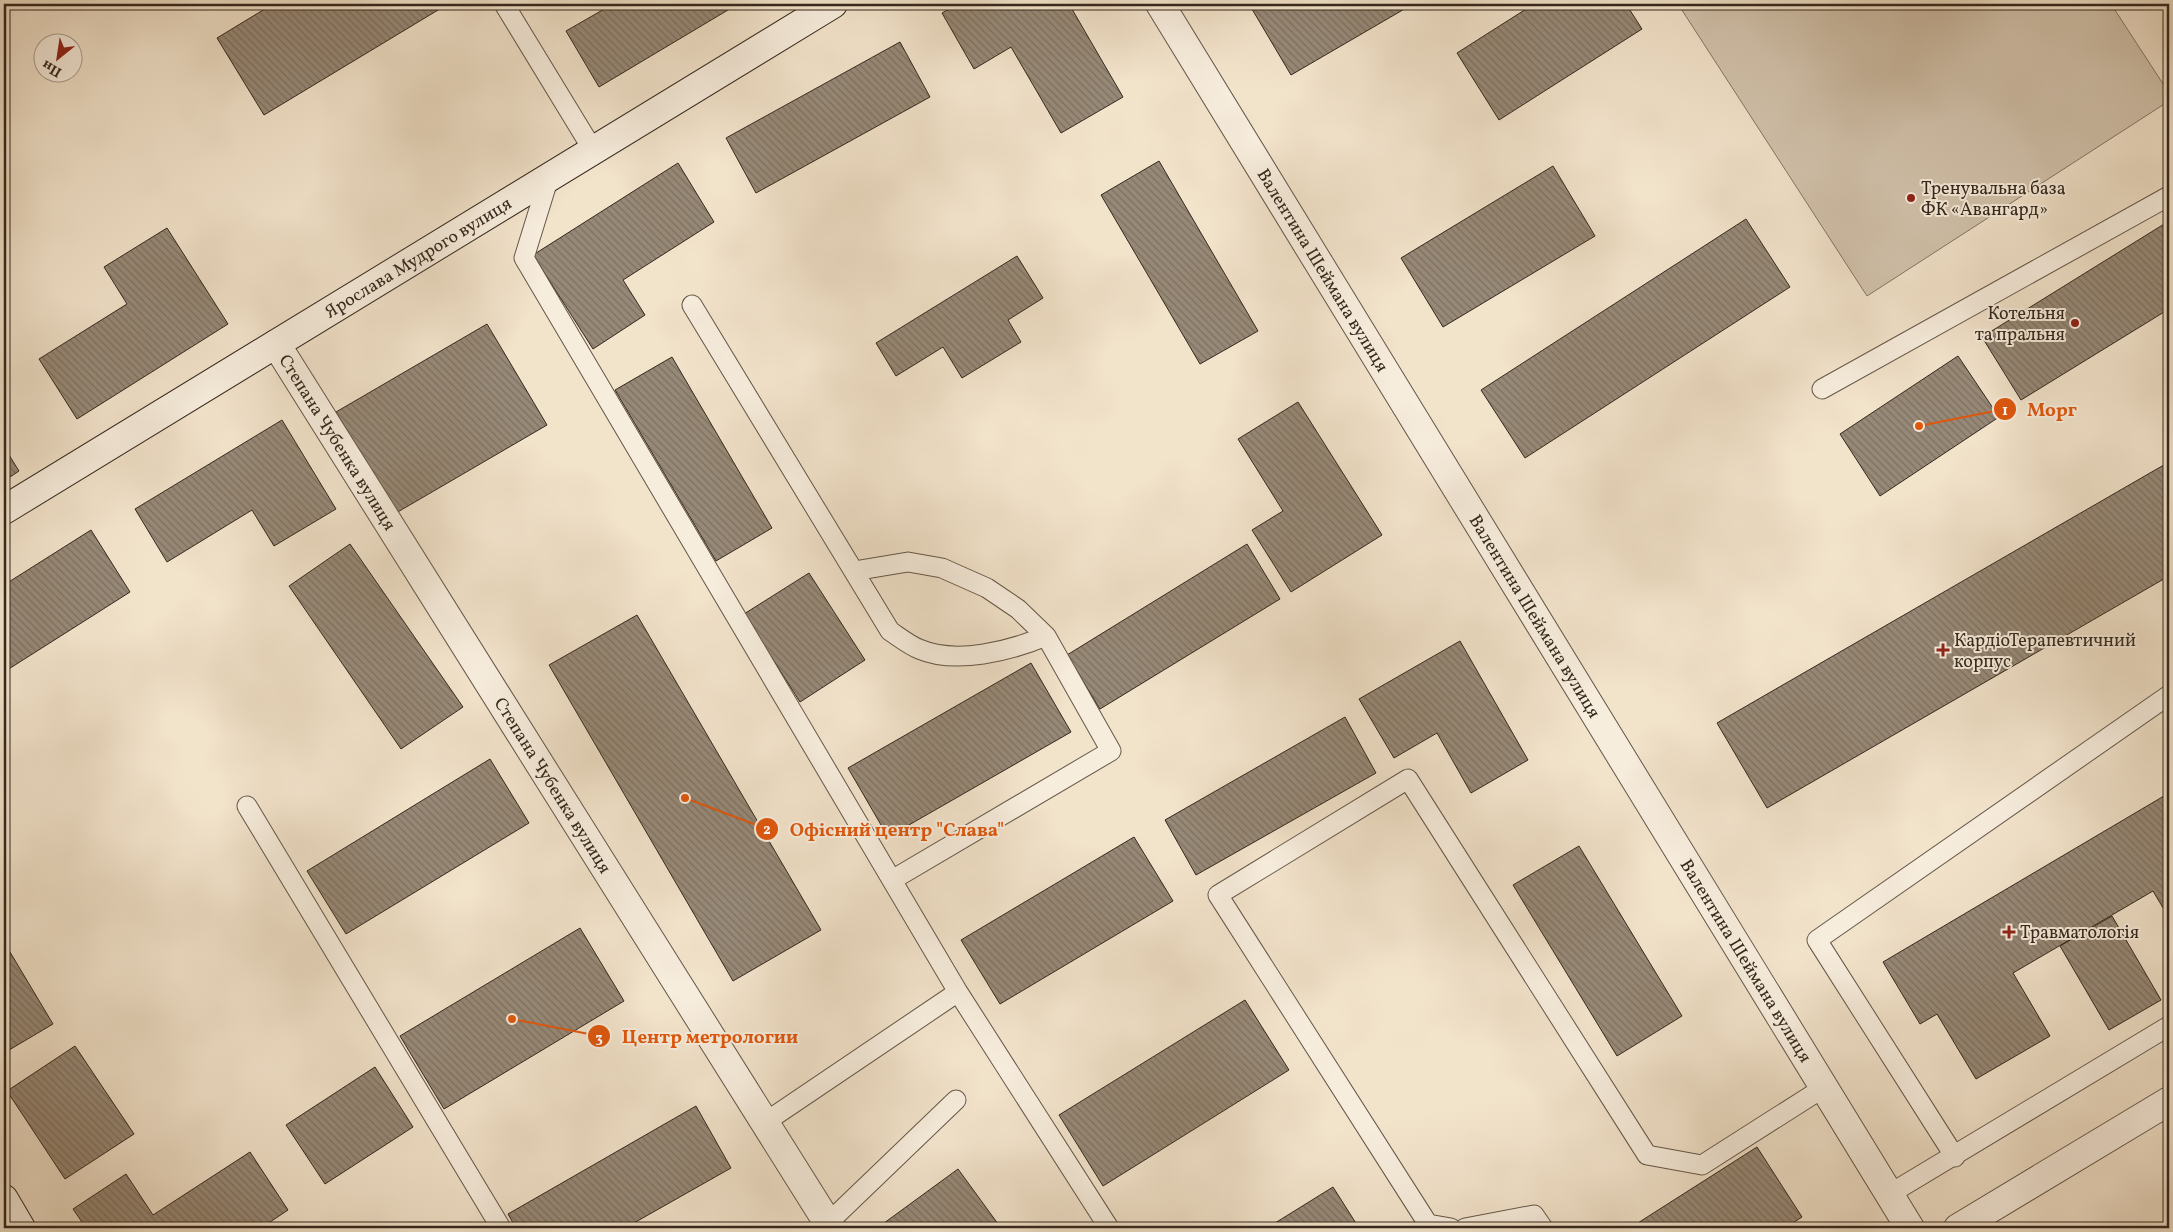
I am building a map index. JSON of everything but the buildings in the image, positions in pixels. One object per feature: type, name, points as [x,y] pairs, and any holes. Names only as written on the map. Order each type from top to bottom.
[{"type":"street","name":"Ярослава Мудрого вулиця","points":[[4,510],[833,4]]},
{"type":"street","name":"Валентина Шеймана вулиця","points":[[1160,4],[1888,1195],[1910,1228]]},
{"type":"street","name":"Степана Чубенка вулиця","points":[[276,344],[829,1226]]},
{"type":"street","points":[[1958,1228],[2169,1102]]},
{"type":"street","points":[[4,1199],[21,1228]]},
{"type":"lane","points":[[504,4],[594,150]]},
{"type":"lane","points":[[549,177],[524,258],[958,992],[1109,1228]]},
{"type":"lane","points":[[1822,389],[2169,196]]},
{"type":"lane","points":[[692,305],[890,631],[920,650],[960,657],[1024,645],[1046,636]]},
{"type":"lane","points":[[854,571],[908,562],[942,568],[987,588],[1018,610],[1046,636],[1111,751],[892,880]]},
{"type":"lane","points":[[1955,1156],[1817,940],[2169,695]]},
{"type":"lane","points":[[1451,1228],[1428,1224],[1218,895],[1408,779],[1647,1155],[1702,1165],[1823,1088]]},
{"type":"lane","points":[[247,806],[501,1228]]},
{"type":"lane","points":[[764,1123],[958,992]]},
{"type":"lane","points":[[1888,1195],[2169,1026]]},
{"type":"lane","points":[[829,1226],[956,1100]]},
{"type":"lane","points":[[1465,1228],[1534,1214],[1543,1228]]},
{"type":"shaded area","name":"Тренувальна база ФК «Авангард»","points":[[1678,4],[2111,4],[2169,93],[2169,101],[1867,296]]},
{"type":"place","name":"Тренувальна база ФК «Авангард»","points":[[1911,198]]},
{"type":"place","name":"Котельня та пральня","points":[[2075,323]]},
{"type":"place","name":"Морг","points":[[1919,426]]},
{"type":"place","name":"КардіоТерапевтичний корпус","points":[[1943,650]]},
{"type":"place","name":"Офісний центр \"Слава\"","points":[[685,798]]},
{"type":"place","name":"Травматологія","points":[[2009,932]]},
{"type":"place","name":"Центр метрологии","points":[[512,1019]]}]
